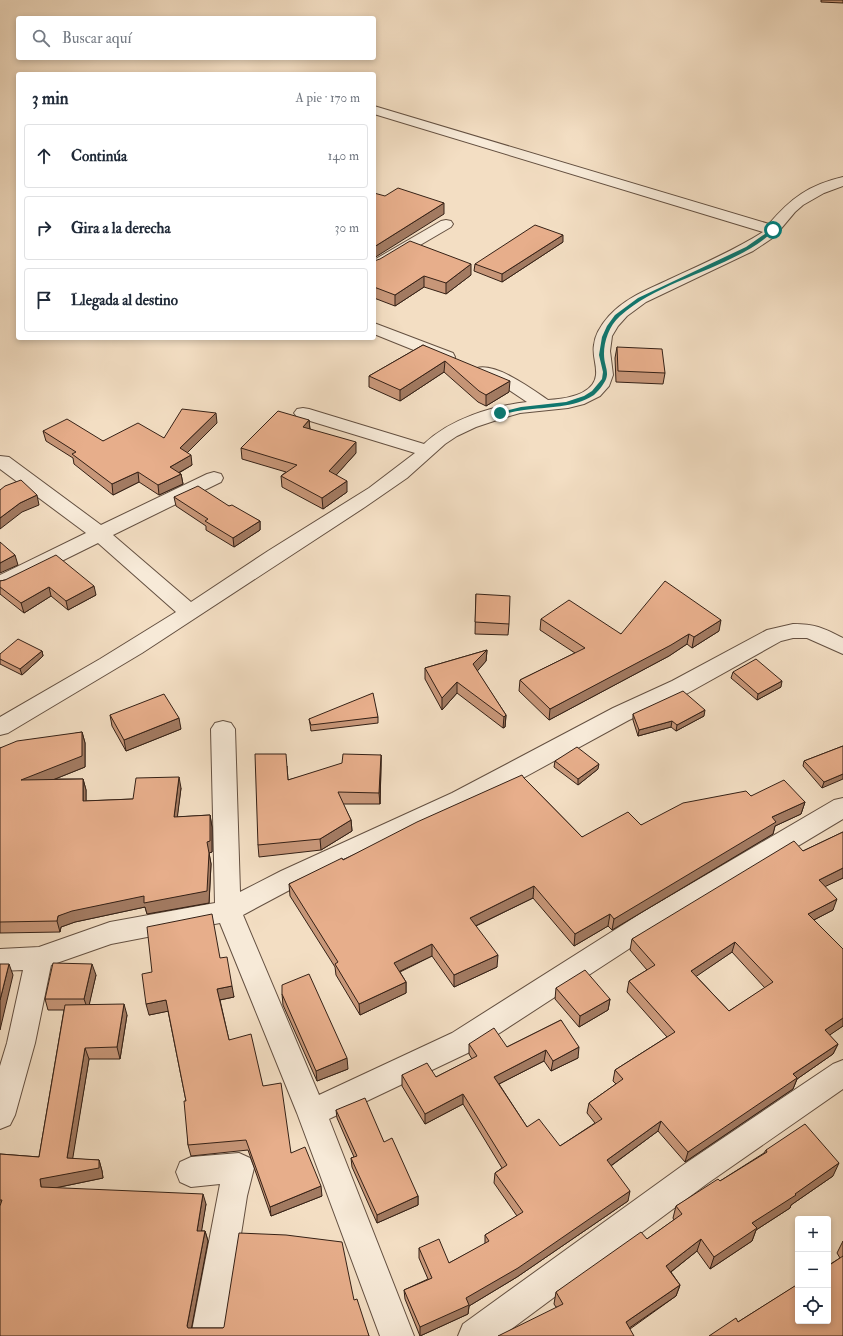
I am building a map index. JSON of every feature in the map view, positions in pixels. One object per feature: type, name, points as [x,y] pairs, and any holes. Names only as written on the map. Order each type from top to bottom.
[{"type":"street","points":[[376,111],[773,230]]},
{"type":"street","points":[[0,727],[71,686],[190,612],[370,496],[428,451],[440,439],[479,420],[521,408],[576,401],[594,392],[601,386],[605,379],[602,355],[604,337],[609,326],[627,307],[640,299],[748,248],[773,230],[790,209],[798,202],[819,190],[843,181]]},
{"type":"street","points":[[376,265],[446,224]]},
{"type":"street","points":[[376,329],[509,382],[544,405]]},
{"type":"street","points":[[303,413],[428,451]]},
{"type":"street","points":[[0,462],[2,461],[100,534],[190,612]]},
{"type":"street","points":[[0,583],[214,478]]},
{"type":"street","points":[[0,960],[39,958],[110,933],[228,911],[290,878],[461,800],[621,714],[680,687],[739,656],[775,635],[793,631],[810,631],[843,647]]},
{"type":"street","points":[[223,729],[228,911],[312,1113],[397,1336]]},
{"type":"street","points":[[312,1113],[462,1042],[652,920],[843,807]]},
{"type":"street","points":[[0,1115],[21,1043],[39,958]]},
{"type":"street","points":[[475,1336],[697,1173],[843,1073]]},
{"type":"street","points":[[191,1172],[239,1168],[232,1196],[208,1336]]},
{"type":"building","points":[[398,188],[444,203],[376,246],[376,194],[385,196]]},
{"type":"building","points":[[535,225],[563,235],[502,274],[475,264]]},
{"type":"building","points":[[410,241],[471,264],[446,283],[424,276],[395,295],[376,288],[376,260]]},
{"type":"building","points":[[423,345],[510,381],[486,395],[479,391],[445,361],[400,390],[369,376]]},
{"type":"building","points":[[617,347],[662,349],[665,373],[618,371]]},
{"type":"building","points":[[182,409],[216,413],[180,448],[191,455],[170,467],[181,474],[158,485],[138,472],[112,484],[72,454],[76,452],[43,431],[67,419],[103,441],[138,423],[164,438]]},
{"type":"building","points":[[278,411],[309,420],[303,427],[356,442],[329,471],[347,481],[322,498],[281,476],[297,465],[241,448]]},
{"type":"building","points":[[21,480],[37,495],[20,503],[0,518],[0,490],[5,486]]},
{"type":"building","points":[[198,486],[229,506],[232,505],[260,521],[233,538],[205,521],[208,519],[174,497]]},
{"type":"building","points":[[0,542],[15,555],[0,563]]},
{"type":"building","points":[[56,555],[94,586],[66,601],[49,587],[21,603],[0,587],[0,581]]},
{"type":"building","points":[[665,581],[721,620],[694,637],[689,634],[550,709],[520,680],[585,648],[541,619],[569,600],[621,634]]},
{"type":"building","points":[[476,594],[510,596],[509,624],[475,622]]},
{"type":"building","points":[[18,639],[42,651],[20,669],[0,659],[0,654]]},
{"type":"building","points":[[487,650],[473,664],[506,715],[504,717],[457,682],[442,698],[425,668]]},
{"type":"building","points":[[756,659],[782,681],[758,694],[733,672]]},
{"type":"building","points":[[683,691],[705,710],[677,725],[672,721],[639,730],[633,714]]},
{"type":"building","points":[[373,693],[378,717],[311,725],[309,719]]},
{"type":"building","points":[[164,694],[179,718],[124,740],[110,715]]},
{"type":"building","points":[[82,732],[82,756],[21,780],[83,779],[83,801],[133,799],[136,778],[179,777],[174,817],[210,815],[210,841],[207,842],[209,853],[207,891],[144,903],[144,896],[72,911],[58,916],[57,921],[0,922],[0,748],[17,741]]},
{"type":"building","points":[[843,746],[843,774],[824,782],[804,761]]},
{"type":"building","points":[[577,747],[599,764],[578,779],[555,761]]},
{"type":"building","points":[[255,754],[286,754],[288,780],[342,763],[343,754],[381,755],[379,793],[338,792],[351,820],[320,839],[258,845]]},
{"type":"building","points":[[522,775],[582,837],[628,812],[641,825],[683,803],[746,791],[751,796],[784,780],[805,802],[772,817],[776,822],[614,919],[610,914],[575,934],[534,886],[470,918],[498,955],[454,975],[432,944],[394,963],[406,982],[359,1004],[335,964],[338,962],[289,884],[342,858],[343,860],[417,822]]},
{"type":"building","points":[[843,832],[843,868],[819,880],[837,899],[808,914],[843,949],[843,1018],[825,1030],[838,1044],[793,1074],[797,1078],[688,1152],[661,1121],[607,1160],[630,1191],[518,1268],[466,1298],[469,1305],[420,1327],[404,1290],[432,1278],[419,1248],[439,1239],[449,1263],[489,1241],[485,1235],[523,1212],[495,1173],[507,1165],[463,1094],[425,1114],[402,1075],[427,1063],[436,1077],[477,1056],[469,1044],[494,1028],[507,1047],[561,1020],[579,1047],[553,1061],[546,1050],[494,1077],[527,1127],[539,1119],[560,1146],[602,1119],[589,1103],[623,1079],[615,1070],[675,1032],[629,981],[655,965],[632,939],[794,841],[803,851]],"holes":[[[735,942],[773,982],[729,1011],[691,971]]]},
{"type":"building","points":[[212,914],[220,958],[227,957],[232,986],[217,989],[229,1040],[251,1034],[263,1086],[281,1083],[291,1153],[305,1147],[321,1186],[270,1207],[246,1140],[188,1145],[184,1101],[186,1101],[166,1000],[146,1004],[142,974],[152,972],[147,927]]},
{"type":"building","points":[[53,963],[92,964],[84,999],[45,999]]},
{"type":"building","points":[[0,964],[9,964],[0,1000]]},
{"type":"building","points":[[585,970],[610,999],[580,1016],[556,988]]},
{"type":"building","points":[[309,974],[347,1058],[316,1071],[282,994],[282,985]]},
{"type":"building","points":[[124,1004],[117,1047],[85,1048],[67,1158],[99,1160],[99,1168],[40,1179],[41,1187],[203,1194],[197,1231],[205,1231],[187,1326],[188,1328],[224,1327],[239,1233],[286,1235],[342,1242],[354,1300],[357,1299],[369,1336],[0,1336],[0,1206],[2,1200],[0,1200],[0,1154],[39,1157],[65,1005]]},
{"type":"building","points":[[365,1098],[384,1142],[392,1138],[418,1196],[377,1215],[351,1158],[357,1156],[336,1110]]},
{"type":"building","points":[[805,1124],[839,1163],[795,1194],[796,1195],[752,1223],[757,1228],[714,1257],[701,1239],[666,1266],[680,1285],[626,1322],[634,1336],[498,1336],[563,1304],[556,1292],[641,1232],[647,1239],[682,1214],[676,1206],[718,1179],[720,1181],[767,1152],[766,1150]]},
{"type":"building","points":[[843,1256],[843,1336],[709,1336],[736,1318],[738,1322],[795,1286],[795,1324],[831,1324],[831,1264]]},
{"type":"route","points":[[500,413],[521,408],[555,405],[586,398],[601,386],[605,379],[602,355],[604,337],[609,326],[627,307],[640,299],[722,259],[748,248],[773,230]]}]
